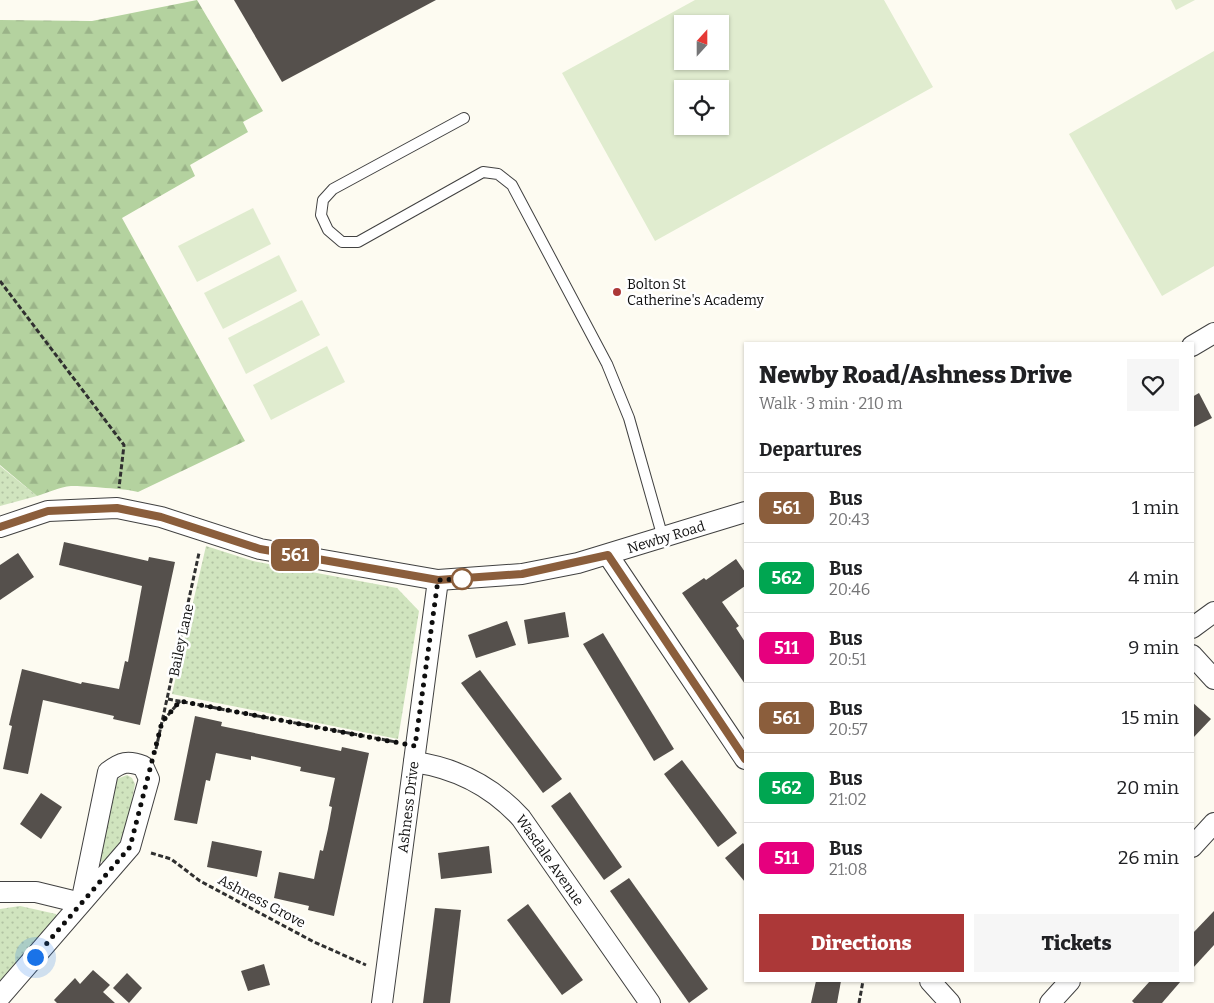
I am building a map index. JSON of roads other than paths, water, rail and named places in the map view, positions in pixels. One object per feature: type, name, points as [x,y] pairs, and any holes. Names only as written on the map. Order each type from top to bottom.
[{"type":"street","points":[[1194,345],[1214,333]]},
{"type":"street","name":"Newby Road","points":[[0,527],[48,511],[117,508],[161,517],[260,549],[438,580],[522,574],[608,555],[744,512]]},
{"type":"street","points":[[608,555],[744,758]]},
{"type":"street","name":"Ashness Drive","points":[[382,1003],[438,580]]},
{"type":"street","points":[[1194,627],[1214,612]]},
{"type":"street","points":[[1194,657],[1214,678]]},
{"type":"street","name":"Wasdale Avenue","points":[[414,754],[435,765],[466,776],[499,795],[508,803],[521,818],[650,1003]]},
{"type":"street","points":[[0,997],[130,847],[149,779],[143,766],[130,761],[119,763],[108,772],[81,903]]},
{"type":"street","points":[[1194,845],[1214,823]]},
{"type":"street","points":[[0,892],[36,892],[81,903]]},
{"type":"street","points":[[931,982],[950,1003]]},
{"type":"street","points":[[1050,1003],[1069,982]]},
{"type":"lane","points":[[464,118],[333,189],[323,200],[321,216],[328,230],[342,242],[358,242],[483,172],[498,174],[512,185],[607,364],[629,418],[663,538]]},
{"type":"place","name":"Bolton St Catherine's Academy","points":[[617,292]]}]
